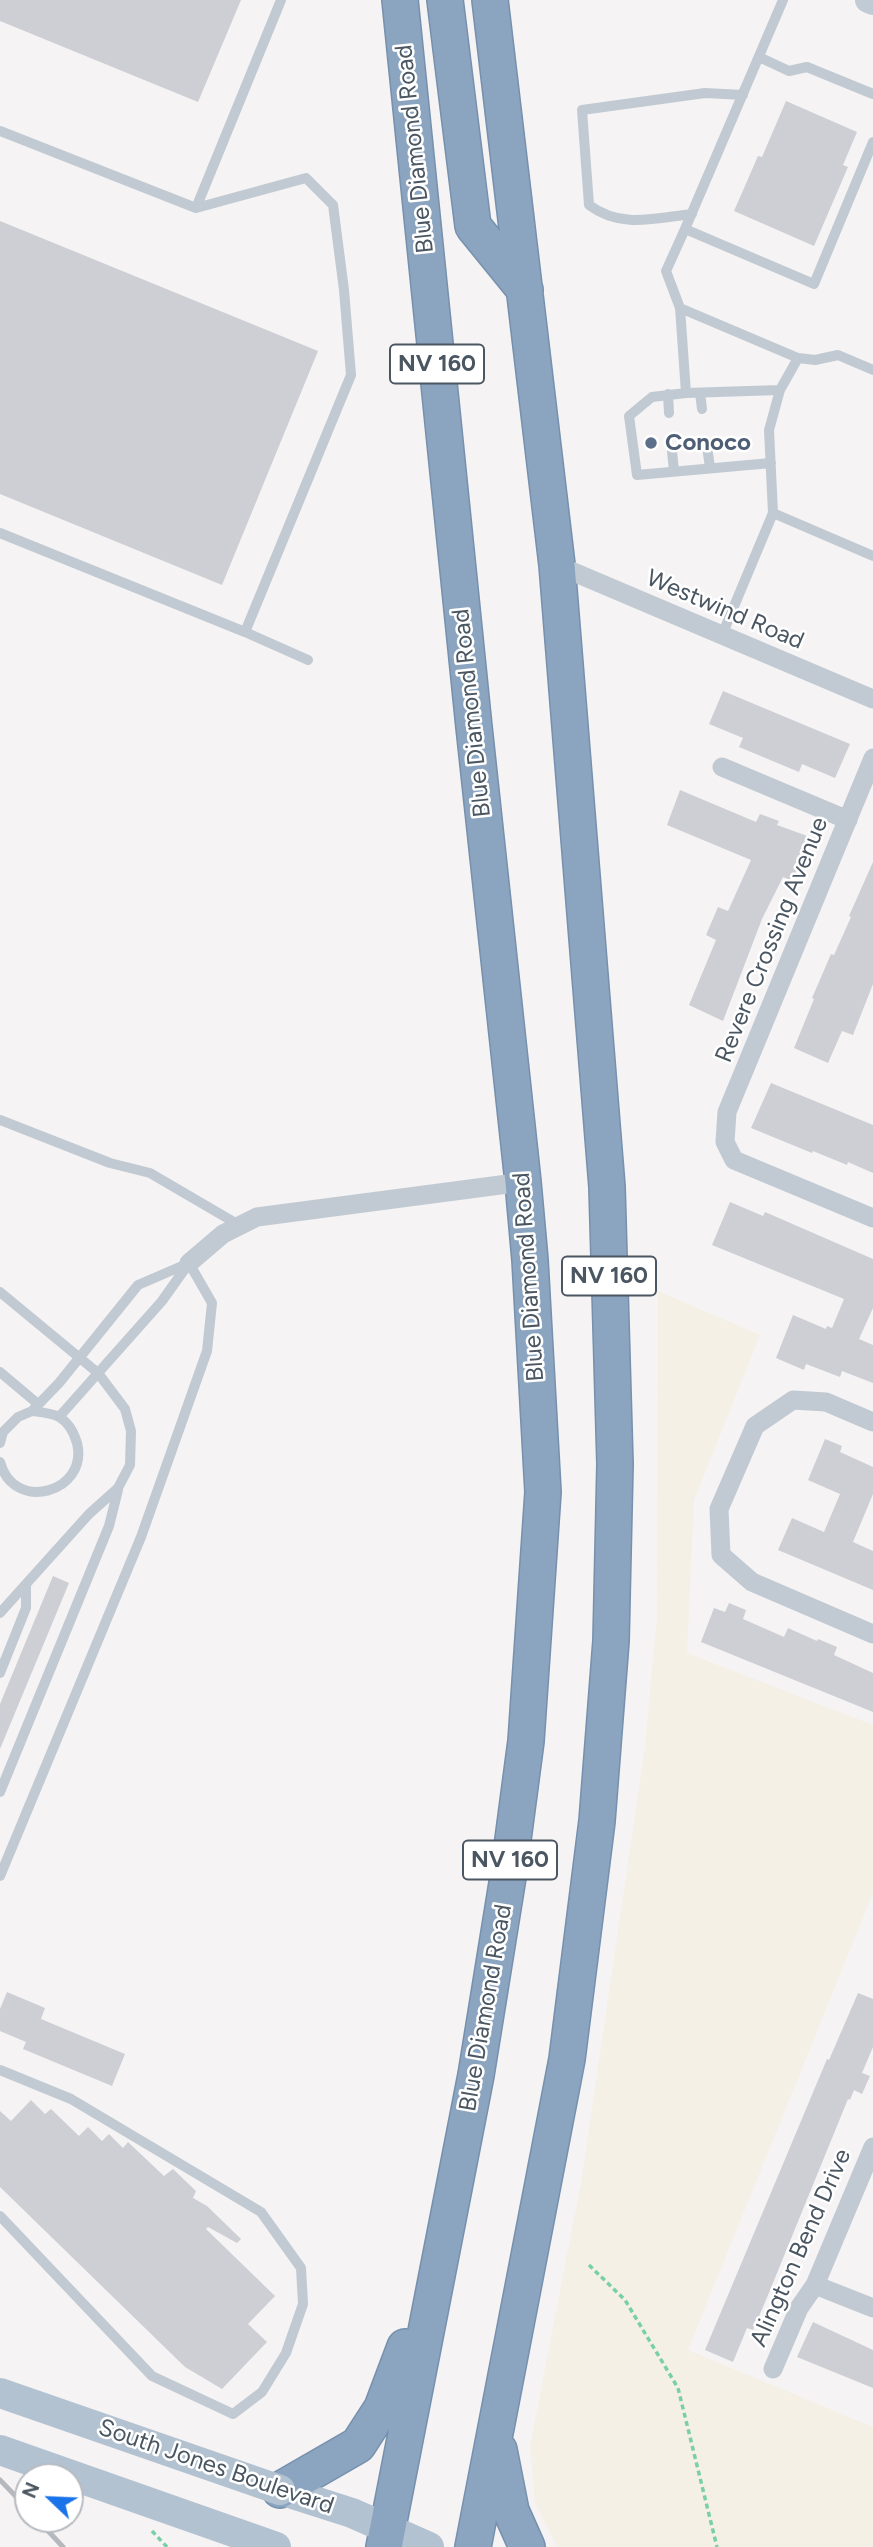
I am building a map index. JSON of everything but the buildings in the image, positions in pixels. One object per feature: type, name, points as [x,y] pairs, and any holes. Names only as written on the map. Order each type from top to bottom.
[{"type":"highway","name":"Blue Diamond Road","points":[[386,2538],[476,2075],[508,1877],[526,1741],[543,1492],[523,1182],[400,0]]},
{"type":"highway","points":[[445,0],[473,226],[524,290]]},
{"type":"highway","name":"NV 160","points":[[473,2547],[567,2059],[597,1821],[611,1641],[615,1464],[607,1187],[557,565],[490,0]]},
{"type":"highway","points":[[280,2490],[358,2445],[374,2423],[394,2379],[445,2228]]},
{"type":"highway","points":[[495,2434],[511,2511],[527,2547]]},
{"type":"main road","name":"South Jones Boulevard","points":[[0,2393],[352,2513],[386,2538],[429,2547]]},
{"type":"main road","points":[[0,2450],[276,2547]]},
{"type":"street","points":[[868,0],[873,2]]},
{"type":"street","name":"Westwind Road","points":[[557,565],[873,699]]},
{"type":"street","name":"Revere Crossing Avenue","points":[[873,758],[727,1112],[725,1142],[734,1160],[873,1218]]},
{"type":"street","points":[[722,767],[848,820]]},
{"type":"street","points":[[188,1263],[223,1234],[257,1217],[523,1182]]},
{"type":"street","points":[[873,1422],[826,1402],[793,1400],[755,1426],[719,1509],[721,1555],[752,1582],[873,1633]]},
{"type":"street","name":"Alington Bend Drive","points":[[773,2369],[799,2308],[816,2285],[873,2147]]},
{"type":"street","points":[[816,2285],[873,2308]]},
{"type":"lane","points":[[196,208],[281,0]]},
{"type":"lane","points":[[686,393],[680,308],[666,271],[783,0]]},
{"type":"lane","points":[[759,57],[789,71],[807,67],[873,94]]},
{"type":"lane","points":[[692,215],[623,221],[602,215],[589,205],[582,110],[705,93],[743,94]]},
{"type":"lane","points":[[0,131],[196,208],[306,178],[333,205],[351,375],[245,632]]},
{"type":"lane","points":[[685,229],[814,284],[873,142]]},
{"type":"lane","points":[[680,308],[798,358],[815,360],[838,355],[873,370]]},
{"type":"lane","points":[[722,635],[774,513],[769,430],[780,390],[798,358]]},
{"type":"lane","points":[[771,463],[637,475],[629,416],[652,397],[667,394],[780,390]]},
{"type":"lane","points":[[701,393],[702,409]]},
{"type":"lane","points":[[667,394],[669,413]]},
{"type":"lane","points":[[707,446],[710,468]]},
{"type":"lane","points":[[672,451],[674,471]]},
{"type":"lane","points":[[774,513],[873,556]]},
{"type":"lane","points":[[0,533],[308,660]]},
{"type":"lane","points":[[0,1120],[110,1163],[150,1173],[239,1226]]},
{"type":"lane","points":[[0,1443],[3,1432],[18,1417],[35,1407],[138,1285],[188,1263]]},
{"type":"lane","points":[[59,1417],[162,1301],[188,1263]]},
{"type":"lane","points":[[0,1876],[141,1537],[207,1351],[212,1303],[188,1263]]},
{"type":"lane","points":[[0,1292],[98,1373],[125,1409],[131,1431],[130,1465],[118,1488],[109,1526],[0,1792]]},
{"type":"lane","points":[[0,1372],[35,1407],[59,1417],[74,1432],[79,1452],[73,1473],[58,1488],[38,1493],[18,1488],[3,1473],[0,1462]]},
{"type":"lane","points":[[0,1613],[89,1514],[118,1488]]},
{"type":"lane","points":[[0,1674],[26,1608],[26,1584]]},
{"type":"lane","points":[[0,2070],[71,2099],[261,2212],[301,2268],[303,2304],[286,2353],[262,2392],[233,2414],[152,2376],[0,2216]]},
{"type":"path","points":[[589,2265],[625,2300],[678,2388],[717,2547]]},
{"type":"sand","points":[[658,1291],[760,1335],[694,1500],[687,1653],[873,1725],[873,1893],[688,2350],[873,2427],[873,2547],[557,2547],[535,2503],[530,2446],[581,2183],[645,1747],[657,1617]]},
{"type":"railway","points":[[0,2480],[14,2494]]},
{"type":"railway","points":[[50,2533],[63,2547]]},
{"type":"place","name":"Conoco","points":[[651,443]]}]
